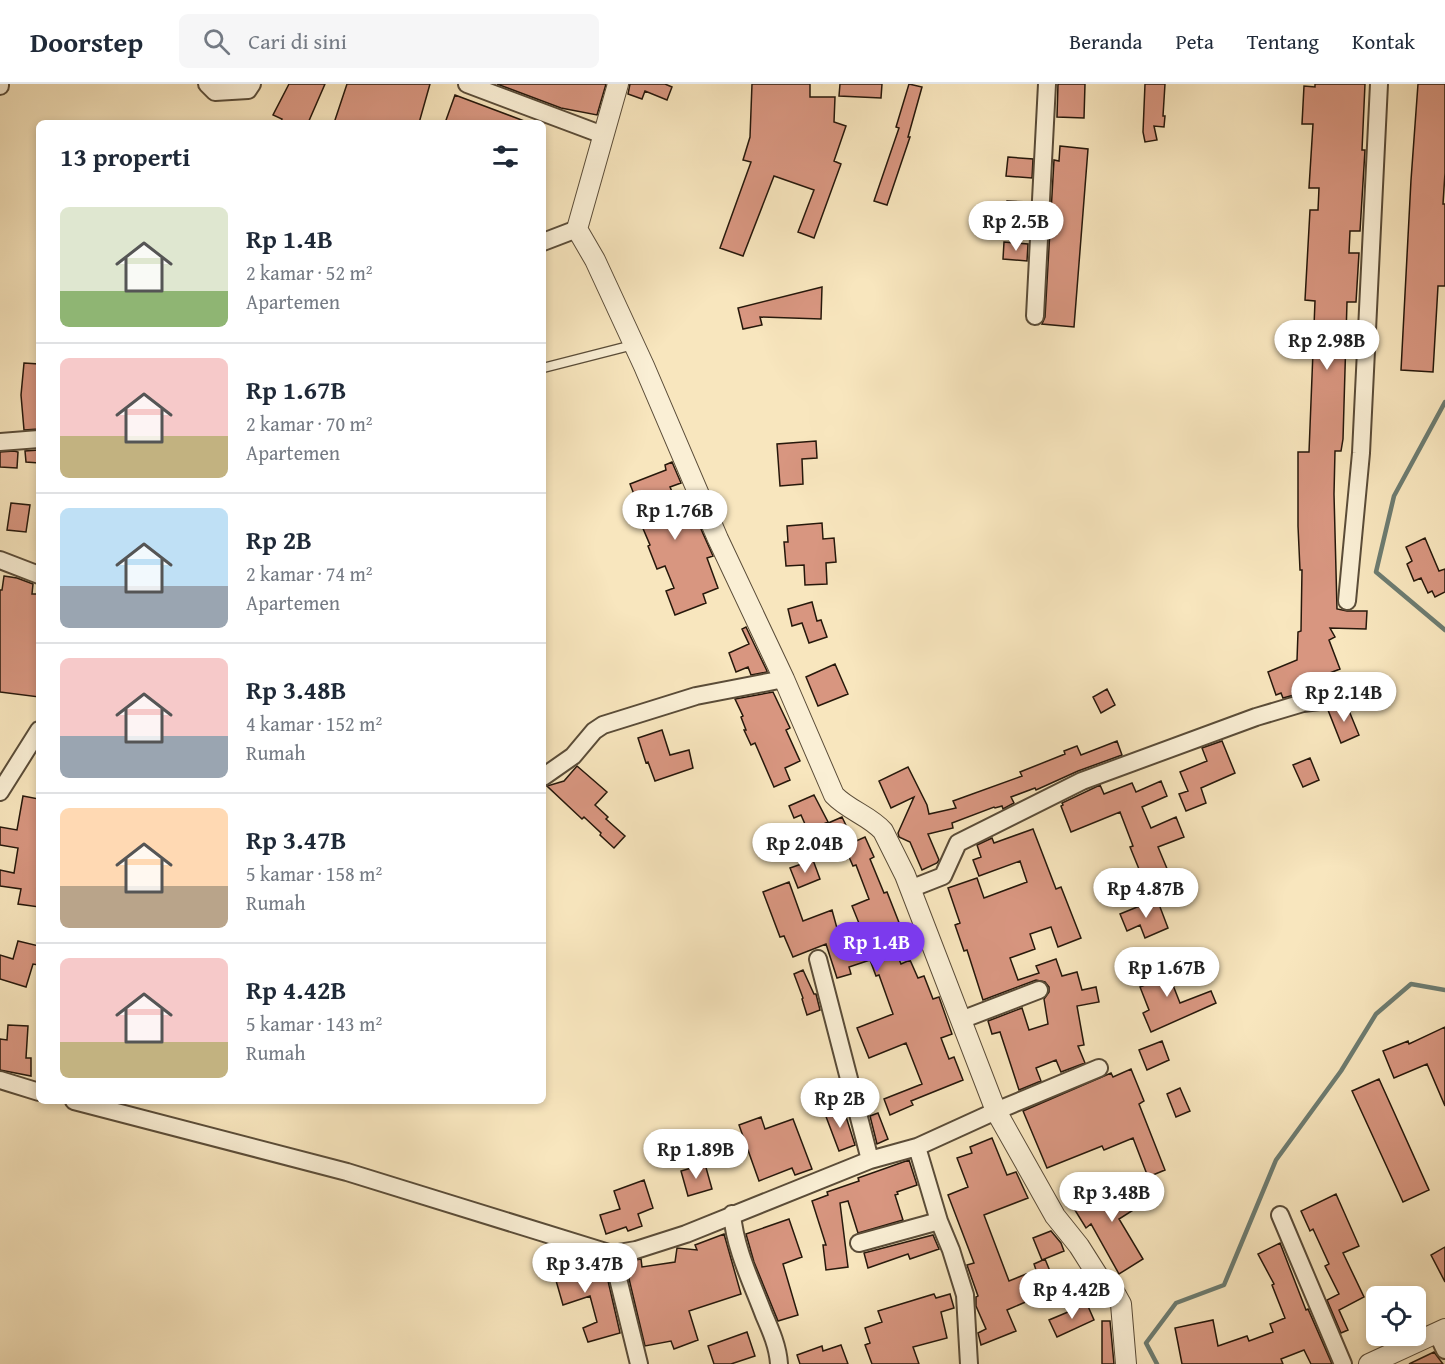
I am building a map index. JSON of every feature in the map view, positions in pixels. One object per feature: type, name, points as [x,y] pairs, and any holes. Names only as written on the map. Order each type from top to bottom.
[{"type":"street","points":[[207,84],[215,92],[248,90],[252,84]]},
{"type":"street","points":[[467,84],[603,135]]},
{"type":"street","points":[[618,84],[577,228],[595,260],[634,344],[718,539],[784,679],[834,795],[843,804],[879,826],[910,889],[996,1111],[1055,1216],[1079,1246],[1098,1276],[1111,1286],[1121,1304],[1126,1364]]},
{"type":"street","points":[[1035,316],[1047,84]]},
{"type":"street","points":[[1347,601],[1361,453],[1379,84]]},
{"type":"street","points":[[546,241],[577,228]]},
{"type":"street","points":[[0,442],[36,439]]},
{"type":"street","points":[[0,560],[36,574]]},
{"type":"street","points":[[546,775],[568,760],[594,731],[603,725],[696,696],[784,679]]},
{"type":"street","points":[[910,889],[943,876],[958,843],[1082,781],[1256,717],[1303,703],[1335,699]]},
{"type":"street","points":[[0,792],[36,735]]},
{"type":"street","points":[[818,959],[870,1161]]},
{"type":"street","points":[[961,1020],[1039,990]]},
{"type":"street","points":[[86,1104],[347,1172],[612,1254],[636,1250],[666,1240],[870,1161],[917,1147],[1099,1068]]},
{"type":"street","points":[[0,1080],[36,1091]]},
{"type":"street","points":[[917,1147],[939,1221],[965,1295],[969,1364]]},
{"type":"street","points":[[732,1214],[733,1228],[747,1272],[772,1335],[779,1364]]},
{"type":"street","points":[[1280,1215],[1343,1364]]},
{"type":"street","points":[[859,1243],[939,1221]]},
{"type":"street","points":[[612,1254],[639,1364]]},
{"type":"street","points":[[1369,1364],[1442,1337]]},
{"type":"lane","points":[[546,367],[634,344]]},
{"type":"building","points":[[289,84],[325,84],[309,120],[282,120],[273,115]]},
{"type":"building","points":[[347,84],[430,84],[420,120],[335,120]]},
{"type":"building","points":[[497,84],[606,84],[597,115],[561,108]]},
{"type":"building","points":[[630,84],[665,84],[672,87],[667,100],[645,91],[642,99],[628,94]]},
{"type":"building","points":[[752,84],[810,84],[810,97],[835,97],[834,122],[846,126],[834,161],[841,164],[814,238],[798,232],[814,190],[774,176],[743,256],[720,248],[751,162],[743,160],[750,137]]},
{"type":"building","points":[[840,84],[882,84],[881,98],[839,96]]},
{"type":"building","points":[[909,84],[922,87],[908,137],[910,137],[887,205],[874,201],[899,128],[896,127]]},
{"type":"building","points":[[1058,84],[1085,84],[1084,118],[1057,117]]},
{"type":"building","points":[[1145,84],[1165,84],[1163,116],[1165,116],[1164,127],[1154,126],[1157,140],[1145,142],[1143,132]]},
{"type":"building","points":[[1315,84],[1365,84],[1362,150],[1365,150],[1360,231],[1350,231],[1349,253],[1359,253],[1356,302],[1347,302],[1343,439],[1341,451],[1335,451],[1334,494],[1337,609],[1367,611],[1366,629],[1330,628],[1335,637],[1329,640],[1340,669],[1322,676],[1324,683],[1305,690],[1305,692],[1283,698],[1281,693],[1276,695],[1268,672],[1297,660],[1298,632],[1301,631],[1302,570],[1300,570],[1298,526],[1298,452],[1309,452],[1315,301],[1305,300],[1310,210],[1318,210],[1319,188],[1309,188],[1313,124],[1302,124],[1304,86],[1315,87]]},
{"type":"building","points":[[1418,84],[1445,84],[1443,204],[1445,204],[1445,286],[1438,286],[1433,372],[1401,370]]},
{"type":"building","points":[[455,95],[522,120],[446,120]]},
{"type":"building","points":[[1060,146],[1088,149],[1074,327],[1042,324],[1045,317],[1054,160],[1059,161]]},
{"type":"building","points":[[1008,157],[1033,159],[1032,178],[1006,176]]},
{"type":"building","points":[[1007,201],[1030,202],[1030,217],[1006,215]]},
{"type":"building","points":[[1004,242],[1028,244],[1027,261],[1003,259]]},
{"type":"building","points":[[822,287],[821,319],[760,317],[762,325],[743,329],[738,308]]},
{"type":"building","points":[[24,363],[36,364],[36,429],[24,430],[21,395]]},
{"type":"building","points":[[816,441],[817,458],[802,459],[803,484],[780,486],[777,444]]},
{"type":"building","points":[[36,450],[36,463],[26,462],[25,451]]},
{"type":"building","points":[[0,452],[18,452],[17,468],[0,467]]},
{"type":"building","points":[[672,462],[681,483],[670,487],[685,522],[696,518],[713,556],[707,558],[718,588],[703,594],[706,603],[675,615],[666,591],[674,588],[665,566],[657,569],[636,512],[640,510],[630,484],[666,470],[665,465]]},
{"type":"building","points":[[11,503],[30,505],[26,532],[7,530]]},
{"type":"building","points":[[822,523],[823,539],[834,538],[836,562],[826,563],[827,584],[805,585],[804,565],[786,566],[784,542],[788,542],[787,526]]},
{"type":"building","points":[[1425,538],[1439,571],[1445,569],[1445,592],[1435,597],[1432,591],[1428,593],[1421,578],[1414,581],[1407,564],[1412,561],[1406,547]]},
{"type":"building","points":[[4,576],[33,584],[32,594],[36,594],[36,697],[0,692],[0,590],[2,590]]},
{"type":"building","points":[[812,602],[817,621],[821,620],[827,637],[809,643],[802,623],[792,626],[788,609]]},
{"type":"building","points":[[746,627],[767,672],[751,675],[748,667],[736,672],[729,653],[749,644],[742,629]]},
{"type":"building","points":[[835,664],[848,694],[818,706],[806,677]]},
{"type":"building","points":[[1107,689],[1115,705],[1101,713],[1093,697]]},
{"type":"building","points":[[773,692],[790,728],[786,730],[800,761],[785,768],[790,780],[774,787],[755,743],[751,745],[744,730],[746,730],[741,717],[743,716],[735,699]]},
{"type":"building","points":[[1345,701],[1359,735],[1341,743],[1328,710],[1341,708]]},
{"type":"building","points":[[662,730],[670,755],[689,750],[693,768],[655,781],[638,738]]},
{"type":"building","points":[[1117,741],[1122,755],[1036,790],[1035,788],[1011,797],[1014,803],[1003,809],[1002,806],[994,807],[952,823],[953,828],[928,834],[939,860],[922,870],[910,842],[899,837],[898,833],[914,797],[891,808],[879,781],[908,767],[927,805],[929,814],[956,808],[953,801],[1022,776],[1020,772],[1065,754],[1064,751],[1077,746],[1081,755]]},
{"type":"building","points":[[1222,741],[1235,773],[1201,788],[1206,803],[1186,811],[1179,794],[1188,791],[1180,772],[1207,761],[1202,748]]},
{"type":"building","points":[[1310,758],[1319,780],[1303,787],[1293,765]]},
{"type":"building","points":[[577,766],[607,792],[595,805],[608,817],[606,819],[625,836],[614,848],[584,817],[582,819],[547,786],[564,781]]},
{"type":"building","points":[[1161,781],[1167,796],[1142,807],[1151,828],[1176,817],[1184,837],[1158,847],[1168,871],[1173,869],[1180,885],[1150,896],[1130,847],[1133,846],[1120,812],[1071,832],[1061,806],[1062,803],[1100,785],[1104,794],[1132,783],[1136,792]]},
{"type":"building","points":[[814,795],[828,822],[808,831],[801,815],[794,818],[789,806]]},
{"type":"building","points":[[23,796],[36,798],[36,907],[18,904],[21,889],[0,886],[0,870],[14,873],[18,848],[0,845],[0,827],[17,830]]},
{"type":"building","points":[[842,817],[854,842],[865,837],[874,857],[870,859],[884,893],[887,892],[900,925],[903,924],[908,936],[892,942],[901,964],[910,960],[918,978],[924,976],[933,999],[939,997],[952,1034],[941,1038],[949,1059],[954,1057],[963,1080],[911,1101],[913,1105],[890,1115],[884,1099],[922,1084],[906,1043],[869,1058],[857,1028],[893,1014],[879,975],[876,976],[870,960],[849,967],[851,974],[837,978],[826,944],[793,957],[784,936],[780,937],[763,892],[789,882],[803,921],[832,910],[843,950],[867,943],[852,906],[869,899],[856,865],[853,866],[849,857],[847,859],[837,838],[833,840],[826,824]]},
{"type":"building","points":[[1033,829],[1056,889],[1061,887],[1081,938],[1058,947],[1051,927],[1030,934],[1035,949],[1010,958],[1018,980],[1039,973],[1036,966],[1056,959],[1062,976],[1077,972],[1082,990],[1096,987],[1099,1002],[1077,1006],[1084,1045],[1078,1046],[1085,1063],[1061,1072],[1056,1060],[1036,1068],[1041,1081],[1019,1090],[1000,1032],[992,1034],[988,1021],[1022,1008],[1029,1030],[1048,1024],[1044,999],[1049,992],[1049,987],[1045,982],[1036,980],[983,1000],[967,950],[964,951],[955,925],[960,923],[948,888],[977,878],[984,898],[1027,882],[1020,861],[979,876],[973,860],[981,857],[977,845],[992,838],[994,843]]},
{"type":"building","points":[[813,860],[820,879],[798,888],[790,868]]},
{"type":"building","points":[[1157,899],[1168,928],[1145,938],[1140,925],[1127,931],[1120,914]]},
{"type":"building","points":[[18,941],[36,945],[36,964],[33,964],[26,987],[0,979],[0,955],[13,959]]},
{"type":"building","points":[[1156,958],[1164,977],[1169,975],[1180,1003],[1211,991],[1216,1003],[1151,1032],[1143,1013],[1149,1010],[1140,987],[1145,985],[1138,965]]},
{"type":"building","points":[[803,970],[816,994],[820,1010],[807,1015],[794,974]]},
{"type":"building","points":[[8,1025],[28,1026],[26,1058],[31,1058],[31,1076],[0,1070],[0,1039],[7,1040]]},
{"type":"building","points":[[1445,1027],[1445,1106],[1427,1064],[1394,1078],[1383,1051],[1408,1041],[1409,1044]]},
{"type":"building","points":[[1162,1041],[1169,1060],[1147,1070],[1139,1050]]},
{"type":"building","points":[[1131,1069],[1144,1101],[1139,1104],[1165,1170],[1148,1177],[1133,1138],[1104,1150],[1102,1146],[1047,1168],[1023,1111],[1111,1073],[1113,1077]]},
{"type":"building","points":[[1379,1079],[1429,1190],[1403,1202],[1352,1091]]},
{"type":"building","points":[[1180,1088],[1190,1111],[1176,1117],[1167,1094]]},
{"type":"building","points":[[843,1107],[855,1145],[839,1151],[825,1114]]},
{"type":"building","points":[[878,1113],[888,1139],[877,1144],[870,1116]]},
{"type":"building","points":[[761,1117],[765,1129],[793,1119],[812,1169],[795,1175],[792,1168],[759,1181],[739,1125]]},
{"type":"building","points":[[992,1138],[1007,1175],[1016,1172],[1028,1198],[984,1215],[1009,1281],[1036,1270],[1034,1264],[1045,1259],[1054,1281],[1034,1289],[1037,1297],[1007,1310],[1016,1331],[981,1345],[978,1333],[986,1329],[976,1306],[978,1296],[967,1265],[974,1263],[948,1195],[968,1187],[957,1158],[972,1153],[970,1147]]},
{"type":"building","points":[[909,1160],[917,1185],[897,1192],[898,1194],[895,1195],[903,1220],[858,1233],[848,1201],[840,1203],[848,1267],[826,1270],[823,1245],[826,1245],[812,1201],[828,1195],[827,1192],[859,1181],[858,1178]]},
{"type":"building","points":[[705,1164],[712,1189],[688,1196],[681,1171]]},
{"type":"building","points":[[1120,1178],[1138,1207],[1119,1219],[1143,1259],[1119,1274],[1091,1224],[1086,1228],[1073,1207]]},
{"type":"building","points":[[644,1180],[653,1208],[638,1214],[642,1226],[628,1231],[626,1227],[606,1234],[600,1215],[620,1209],[614,1191]]},
{"type":"building","points":[[1336,1194],[1359,1246],[1343,1253],[1364,1297],[1339,1310],[1348,1330],[1341,1333],[1327,1300],[1339,1294],[1325,1266],[1329,1264],[1313,1229],[1310,1231],[1301,1211]]},
{"type":"building","points":[[789,1219],[802,1257],[783,1264],[798,1315],[778,1321],[754,1262],[746,1234]]},
{"type":"building","points":[[1051,1231],[1061,1243],[1064,1251],[1042,1260],[1033,1238]]},
{"type":"building","points":[[724,1234],[741,1294],[689,1311],[698,1340],[674,1349],[671,1341],[645,1346],[625,1262],[641,1259],[642,1267],[675,1262],[677,1248],[697,1250],[695,1245]]},
{"type":"building","points":[[933,1235],[939,1249],[910,1259],[908,1254],[868,1268],[864,1253]]},
{"type":"building","points":[[1280,1243],[1306,1310],[1308,1309],[1332,1364],[1311,1364],[1304,1350],[1281,1359],[1283,1364],[1182,1364],[1175,1328],[1213,1320],[1218,1346],[1247,1336],[1249,1341],[1273,1332],[1270,1324],[1285,1318],[1272,1285],[1274,1284],[1258,1254]]},
{"type":"building","points":[[554,1247],[566,1251],[567,1254],[572,1253],[581,1280],[606,1272],[620,1333],[588,1342],[583,1328],[597,1322],[590,1296],[563,1305],[547,1249]]},
{"type":"building","points":[[1445,1247],[1445,1282],[1431,1255]]},
{"type":"building","points":[[934,1294],[936,1298],[950,1294],[954,1308],[941,1312],[947,1338],[913,1347],[919,1364],[872,1364],[865,1345],[870,1343],[865,1328],[882,1322],[878,1311]]},
{"type":"building","points":[[1087,1304],[1094,1320],[1057,1337],[1049,1320]]},
{"type":"building","points":[[1102,1321],[1110,1321],[1114,1364],[1102,1364]]},
{"type":"building","points":[[747,1332],[755,1356],[731,1364],[714,1364],[708,1346]]},
{"type":"building","points":[[841,1345],[848,1364],[800,1364],[797,1355],[822,1346],[823,1351]]},
{"type":"building","points":[[1434,1352],[1443,1364],[1409,1364]]},
{"type":"waterway","points":[[1445,402],[1394,496],[1376,572],[1445,630]]},
{"type":"waterway","points":[[1157,1364],[1146,1343],[1176,1303],[1224,1285],[1276,1160],[1341,1071],[1376,1014],[1411,984],[1445,990]]}]
